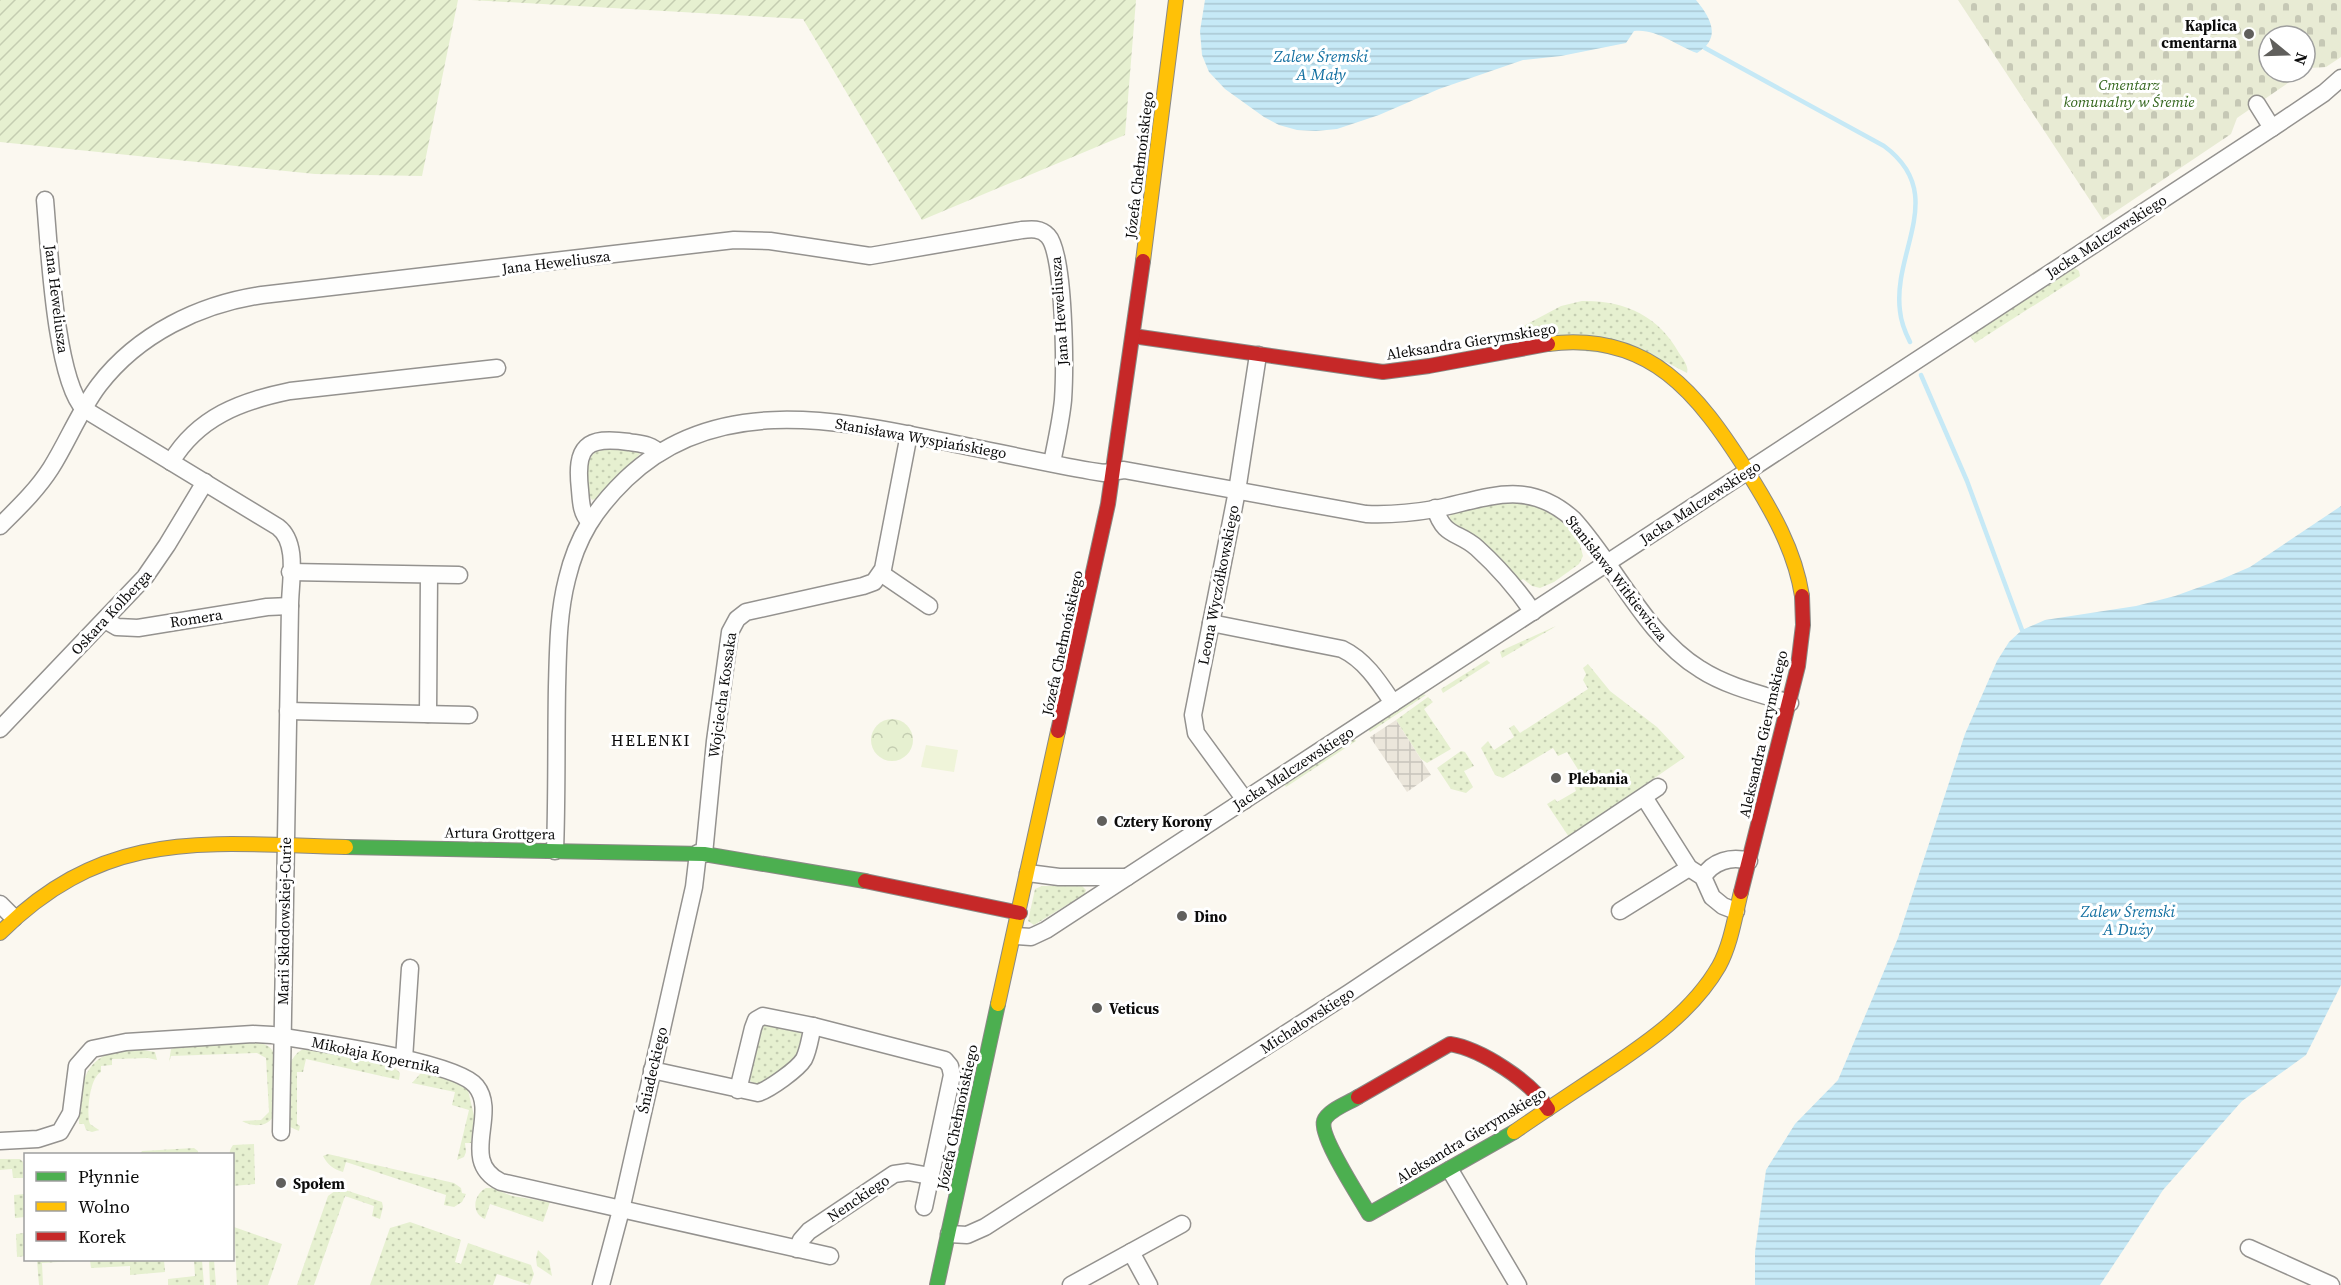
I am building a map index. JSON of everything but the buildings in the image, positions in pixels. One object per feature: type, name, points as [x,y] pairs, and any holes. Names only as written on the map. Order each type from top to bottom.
[{"type":"street","name":"Józefa Chełmońskiego","points":[[937,1285],[1015,936],[1114,471],[1176,0]]},
{"type":"street","name":"Jacka Malczewskiego","points":[[1015,936],[1027,938],[1040,934],[2272,128],[2324,93],[2341,78]]},
{"type":"street","points":[[2257,104],[2272,128]]},
{"type":"street","name":"Jana Heweliusza","points":[[45,200],[60,337],[73,393],[84,409],[108,374],[146,340],[191,314],[237,299],[734,240],[770,241],[870,256],[1030,229],[1044,232],[1052,242],[1060,295],[1063,397],[1052,463]]},
{"type":"street","name":"Aleksandra Gierymskiego","points":[[1133,336],[1383,372],[1412,369],[1557,343],[1584,342],[1610,347],[1654,364],[1685,385],[1711,415],[1747,471],[1784,538],[1800,583],[1803,609],[1802,634],[1790,703],[1736,911],[1720,963],[1705,988],[1648,1042],[1511,1134],[1369,1214],[1324,1135],[1325,1118],[1332,1112],[1446,1046],[1455,1044],[1526,1085],[1538,1095],[1548,1109]]},
{"type":"street","name":"Leona Wyczółkowskiego","points":[[1245,800],[1200,739],[1194,727],[1194,707],[1237,491],[1258,355]]},
{"type":"street","points":[[171,462],[184,443],[206,423],[231,408],[261,398],[297,390],[497,368]]},
{"type":"street","points":[[0,526],[46,475],[84,409]]},
{"type":"street","name":"Marii Skłodowskiej-Curie","points":[[84,409],[283,530],[290,545],[281,1132]]},
{"type":"street","name":"Stanisława Wyspiańskiego","points":[[555,851],[557,671],[561,612],[571,564],[589,521],[626,479],[659,453],[703,433],[744,422],[768,419],[836,422],[909,434],[1104,473],[1114,471]]},
{"type":"street","points":[[909,434],[882,574],[929,606]]},
{"type":"street","points":[[589,521],[584,514],[579,471],[581,457],[590,444],[597,440],[609,440],[647,446],[659,453]]},
{"type":"street","name":"Stanisława Witkiewicza","points":[[1114,471],[1124,470],[1366,514],[1397,514],[1504,493],[1536,497],[1557,507],[1574,519],[1663,638],[1690,663],[1723,681],[1790,703]]},
{"type":"street","name":"Oskara Kolberga","points":[[0,729],[105,620],[156,562],[205,482]]},
{"type":"street","points":[[1435,508],[1443,528],[1482,552],[1515,587],[1533,612]]},
{"type":"street","points":[[290,572],[459,575]]},
{"type":"street","name":"Wojciecha Kossaka","points":[[701,853],[730,632],[734,623],[746,612],[863,586],[874,582],[882,574]]},
{"type":"street","points":[[428,714],[429,575]]},
{"type":"street","name":"Romera","points":[[105,620],[117,627],[138,628],[267,607],[290,606]]},
{"type":"street","points":[[1211,623],[1341,650],[1355,657],[1368,669],[1393,703]]},
{"type":"street","points":[[288,711],[469,715]]},
{"type":"street","name":"Michałowskiego","points":[[949,1234],[967,1235],[985,1227],[1330,1005],[1658,787]]},
{"type":"street","points":[[1644,797],[1708,891],[1717,902],[1736,911]]},
{"type":"street","name":"Artura Grottgera","points":[[0,933],[39,897],[105,861],[132,852],[192,844],[701,853],[847,877],[1020,913]]},
{"type":"street","name":"Śniadeckiego","points":[[601,1285],[621,1210],[701,853]]},
{"type":"street","points":[[1620,911],[1696,872],[1723,861],[1736,858],[1749,861]]},
{"type":"street","points":[[1028,873],[1059,877],[1128,877]]},
{"type":"street","points":[[0,904],[14,918]]},
{"type":"street","points":[[404,1059],[410,968]]},
{"type":"street","points":[[738,1090],[753,1028],[759,1018],[771,1017],[813,1026],[936,1056],[948,1062],[952,1075],[924,1207]]},
{"type":"street","points":[[652,1070],[738,1090],[762,1092],[797,1066],[805,1056],[813,1026]]},
{"type":"street","name":"Mikołaja Kopernika","points":[[0,1141],[38,1139],[60,1132],[71,1113],[77,1066],[85,1055],[100,1046],[126,1042],[254,1034],[282,1037],[404,1059],[458,1073],[478,1087],[483,1110],[481,1157],[486,1170],[495,1179],[509,1185],[830,1256]]},
{"type":"street","points":[[1450,1170],[1518,1285]]},
{"type":"street","name":"Nenckiego","points":[[797,1249],[809,1231],[894,1174],[908,1172],[930,1176]]},
{"type":"street","points":[[1071,1285],[1182,1224]]},
{"type":"street","points":[[2249,1248],[2331,1285]]},
{"type":"street","points":[[1131,1252],[1149,1285]]},
{"type":"green space","points":[[0,0],[458,0],[422,176],[315,174],[0,142]]},
{"type":"green space","points":[[471,0],[1136,0],[1125,135],[922,220],[803,19]]},
{"type":"green space","name":"Cmentarz komunalny w Śremie","points":[[1958,0],[2341,0],[2341,57],[2326,67],[2317,68],[2317,24],[2257,24],[2257,84],[2287,84],[2237,118],[2231,134],[2103,220]]},
{"type":"green space","points":[[2075,268],[2079,271],[2080,276],[1975,343],[1970,336]]},
{"type":"green space","points":[[1582,301],[1597,301],[1626,307],[1651,320],[1671,340],[1685,363],[1687,373],[1666,362],[1504,340],[1507,335],[1561,306]]},
{"type":"green space","points":[[604,447],[637,451],[640,454],[598,498],[592,500],[587,476],[589,461],[594,453]]},
{"type":"green space","points":[[1518,501],[1554,516],[1583,542],[1580,545],[1583,556],[1579,564],[1554,582],[1540,588],[1532,586],[1523,579],[1520,581],[1450,523],[1449,518],[1452,513],[1487,504]]},
{"type":"green space","points":[[1556,626],[1502,658],[1500,652],[1505,649]]},
{"type":"green space","points":[[1487,660],[1490,663],[1443,693],[1441,689]]},
{"type":"green space","points":[[1588,664],[1610,691],[1657,727],[1685,757],[1569,837],[1547,804],[1555,799],[1557,802],[1576,791],[1574,786],[1584,779],[1567,752],[1558,756],[1553,748],[1503,778],[1495,775],[1481,748],[1488,741],[1494,750],[1514,737],[1509,728],[1514,725],[1520,733],[1588,689],[1583,680],[1586,674],[1583,668]]},
{"type":"green space","points":[[1422,694],[1426,695],[1370,732],[1368,729]]},
{"type":"green space","points":[[1428,697],[1433,702],[1424,709],[1451,749],[1427,763],[1421,759],[1396,720]]},
{"type":"green space","points":[[892,719],[907,725],[913,740],[907,755],[892,761],[877,755],[871,740],[877,725]]},
{"type":"green space","points":[[1354,738],[1356,741],[1286,787],[1284,784]]},
{"type":"green space","points":[[926,745],[958,750],[954,772],[921,767]]},
{"type":"green space","points":[[1461,751],[1465,752],[1474,766],[1464,771],[1473,787],[1466,793],[1451,789],[1437,768]]},
{"type":"green space","points":[[1042,886],[1082,886],[1086,890],[1085,894],[1034,925],[1028,921],[1035,889]]},
{"type":"green space","points":[[766,1024],[799,1030],[803,1037],[798,1057],[763,1084],[756,1085],[749,1080],[761,1027]]},
{"type":"green space","points":[[256,1042],[272,1050],[276,1062],[275,1112],[270,1121],[262,1125],[252,1125],[242,1121],[261,1120],[269,1112],[266,1058],[257,1053],[171,1056],[169,1062],[171,1049],[178,1047]]},
{"type":"green space","points":[[306,1048],[391,1064],[400,1073],[399,1080],[306,1059],[303,1072],[297,1072],[299,1131],[290,1127],[288,1122],[287,1080],[292,1060]]},
{"type":"green space","points":[[142,1050],[155,1052],[157,1060],[112,1059],[112,1065],[101,1066],[101,1072],[97,1075],[92,1087],[88,1112],[90,1124],[99,1130],[92,1132],[86,1130],[84,1124],[79,1124],[81,1091],[93,1064],[113,1052]]},
{"type":"green space","points":[[426,1073],[452,1081],[468,1090],[474,1116],[471,1143],[465,1143],[464,1157],[457,1160],[469,1110],[452,1105],[455,1092],[412,1083],[420,1074]]},
{"type":"green space","points":[[254,1144],[255,1184],[234,1186],[234,1153],[230,1153],[233,1145]]},
{"type":"green space","points":[[194,1148],[198,1153],[141,1153],[142,1151]]},
{"type":"green space","points":[[328,1154],[454,1183],[461,1188],[462,1193],[466,1194],[462,1202],[454,1207],[444,1205],[446,1195],[346,1162],[343,1172],[336,1170],[323,1156]]},
{"type":"green space","points":[[0,1159],[20,1159],[23,1162],[23,1178],[13,1178],[12,1169],[0,1170]]},
{"type":"green space","points":[[339,1188],[382,1202],[380,1219],[372,1216],[374,1206],[345,1196],[314,1285],[297,1285],[328,1196]]},
{"type":"green space","points":[[486,1188],[512,1196],[550,1202],[543,1222],[490,1204],[485,1219],[477,1213],[475,1204],[478,1195]]},
{"type":"green space","points":[[24,1194],[24,1217],[15,1218],[14,1195]]},
{"type":"green space","points":[[410,1222],[461,1240],[455,1262],[461,1264],[468,1243],[531,1265],[534,1274],[530,1285],[497,1274],[493,1285],[370,1285],[390,1228]]},
{"type":"green space","points":[[234,1227],[282,1244],[268,1285],[237,1285]]},
{"type":"green space","points":[[24,1233],[24,1256],[17,1257],[16,1234]]},
{"type":"green space","points":[[538,1250],[549,1260],[552,1276],[537,1266]]},
{"type":"green space","points":[[37,1261],[74,1261],[42,1263],[43,1285],[39,1285]]},
{"type":"green space","points":[[90,1261],[164,1261],[165,1272],[130,1275],[130,1266],[91,1268]]},
{"type":"green space","points":[[194,1261],[202,1261],[204,1285],[168,1285],[168,1279],[195,1276]]},
{"type":"green space","points":[[209,1261],[214,1261],[216,1285],[210,1285]]},
{"type":"shaded area","points":[[1396,720],[1431,775],[1407,792],[1370,737]]},
{"type":"water","name":"Zalew Śremski A Mały","points":[[1205,0],[1696,0],[1710,21],[1712,34],[1705,47],[1697,53],[1650,32],[1634,31],[1626,43],[1561,56],[1523,60],[1439,89],[1379,115],[1337,129],[1297,130],[1279,125],[1264,117],[1225,89],[1209,72],[1202,55],[1200,31]]},
{"type":"water","name":"Zalew Śremski A Duży","points":[[2341,506],[2341,985],[2306,1055],[2242,1101],[2163,1190],[2100,1285],[1755,1285],[1755,1252],[1766,1170],[1795,1124],[1838,1080],[1898,938],[1965,734],[1997,661],[2009,642],[2022,630],[2045,620],[2136,606],[2175,596],[2222,579],[2250,567]]},
{"type":"waterway","points":[[1705,48],[1884,146],[1903,164],[1913,184],[1916,203],[1900,289],[1901,319],[1910,342]]},
{"type":"waterway","points":[[1921,375],[1967,481],[2022,630]]},
{"type":"traffic: fast","points":[[346,847],[704,854],[865,881]]},
{"type":"traffic: fast","points":[[937,1285],[998,1004]]},
{"type":"traffic: fast","points":[[1358,1097],[1330,1113],[1324,1121],[1324,1129],[1334,1153],[1369,1214],[1514,1132]]},
{"type":"traffic: slow","points":[[1143,261],[1176,0]]},
{"type":"traffic: slow","points":[[1548,344],[1584,343],[1615,348],[1643,358],[1667,374],[1689,394],[1729,443],[1773,515],[1794,562],[1802,596]]},
{"type":"traffic: slow","points":[[998,1004],[1058,731]]},
{"type":"traffic: slow","points":[[0,933],[40,898],[80,874],[120,858],[161,849],[204,845],[346,847]]},
{"type":"traffic: slow","points":[[1514,1132],[1651,1039],[1681,1013],[1708,983],[1719,966],[1727,949],[1741,892]]},
{"type":"traffic: jam","points":[[1058,731],[1108,504],[1143,261]]},
{"type":"traffic: jam","points":[[1133,336],[1383,372],[1548,344]]},
{"type":"traffic: jam","points":[[1741,892],[1798,666],[1803,625],[1802,596]]},
{"type":"traffic: jam","points":[[865,881],[1020,913]]},
{"type":"traffic: jam","points":[[1358,1097],[1450,1044],[1476,1052],[1505,1068],[1530,1088],[1548,1109]]},
{"type":"place","name":"Kaplica cmentarna","points":[[2249,34]]},
{"type":"place","name":"Plebania","points":[[1556,778]]},
{"type":"place","name":"Cztery Korony","points":[[1102,821]]},
{"type":"place","name":"Dino","points":[[1182,916]]},
{"type":"place","name":"Veticus","points":[[1097,1008]]},
{"type":"place","name":"Społem","points":[[281,1183]]},
{"type":"district","name":"HELENKI","points":[[651,740]]}]
